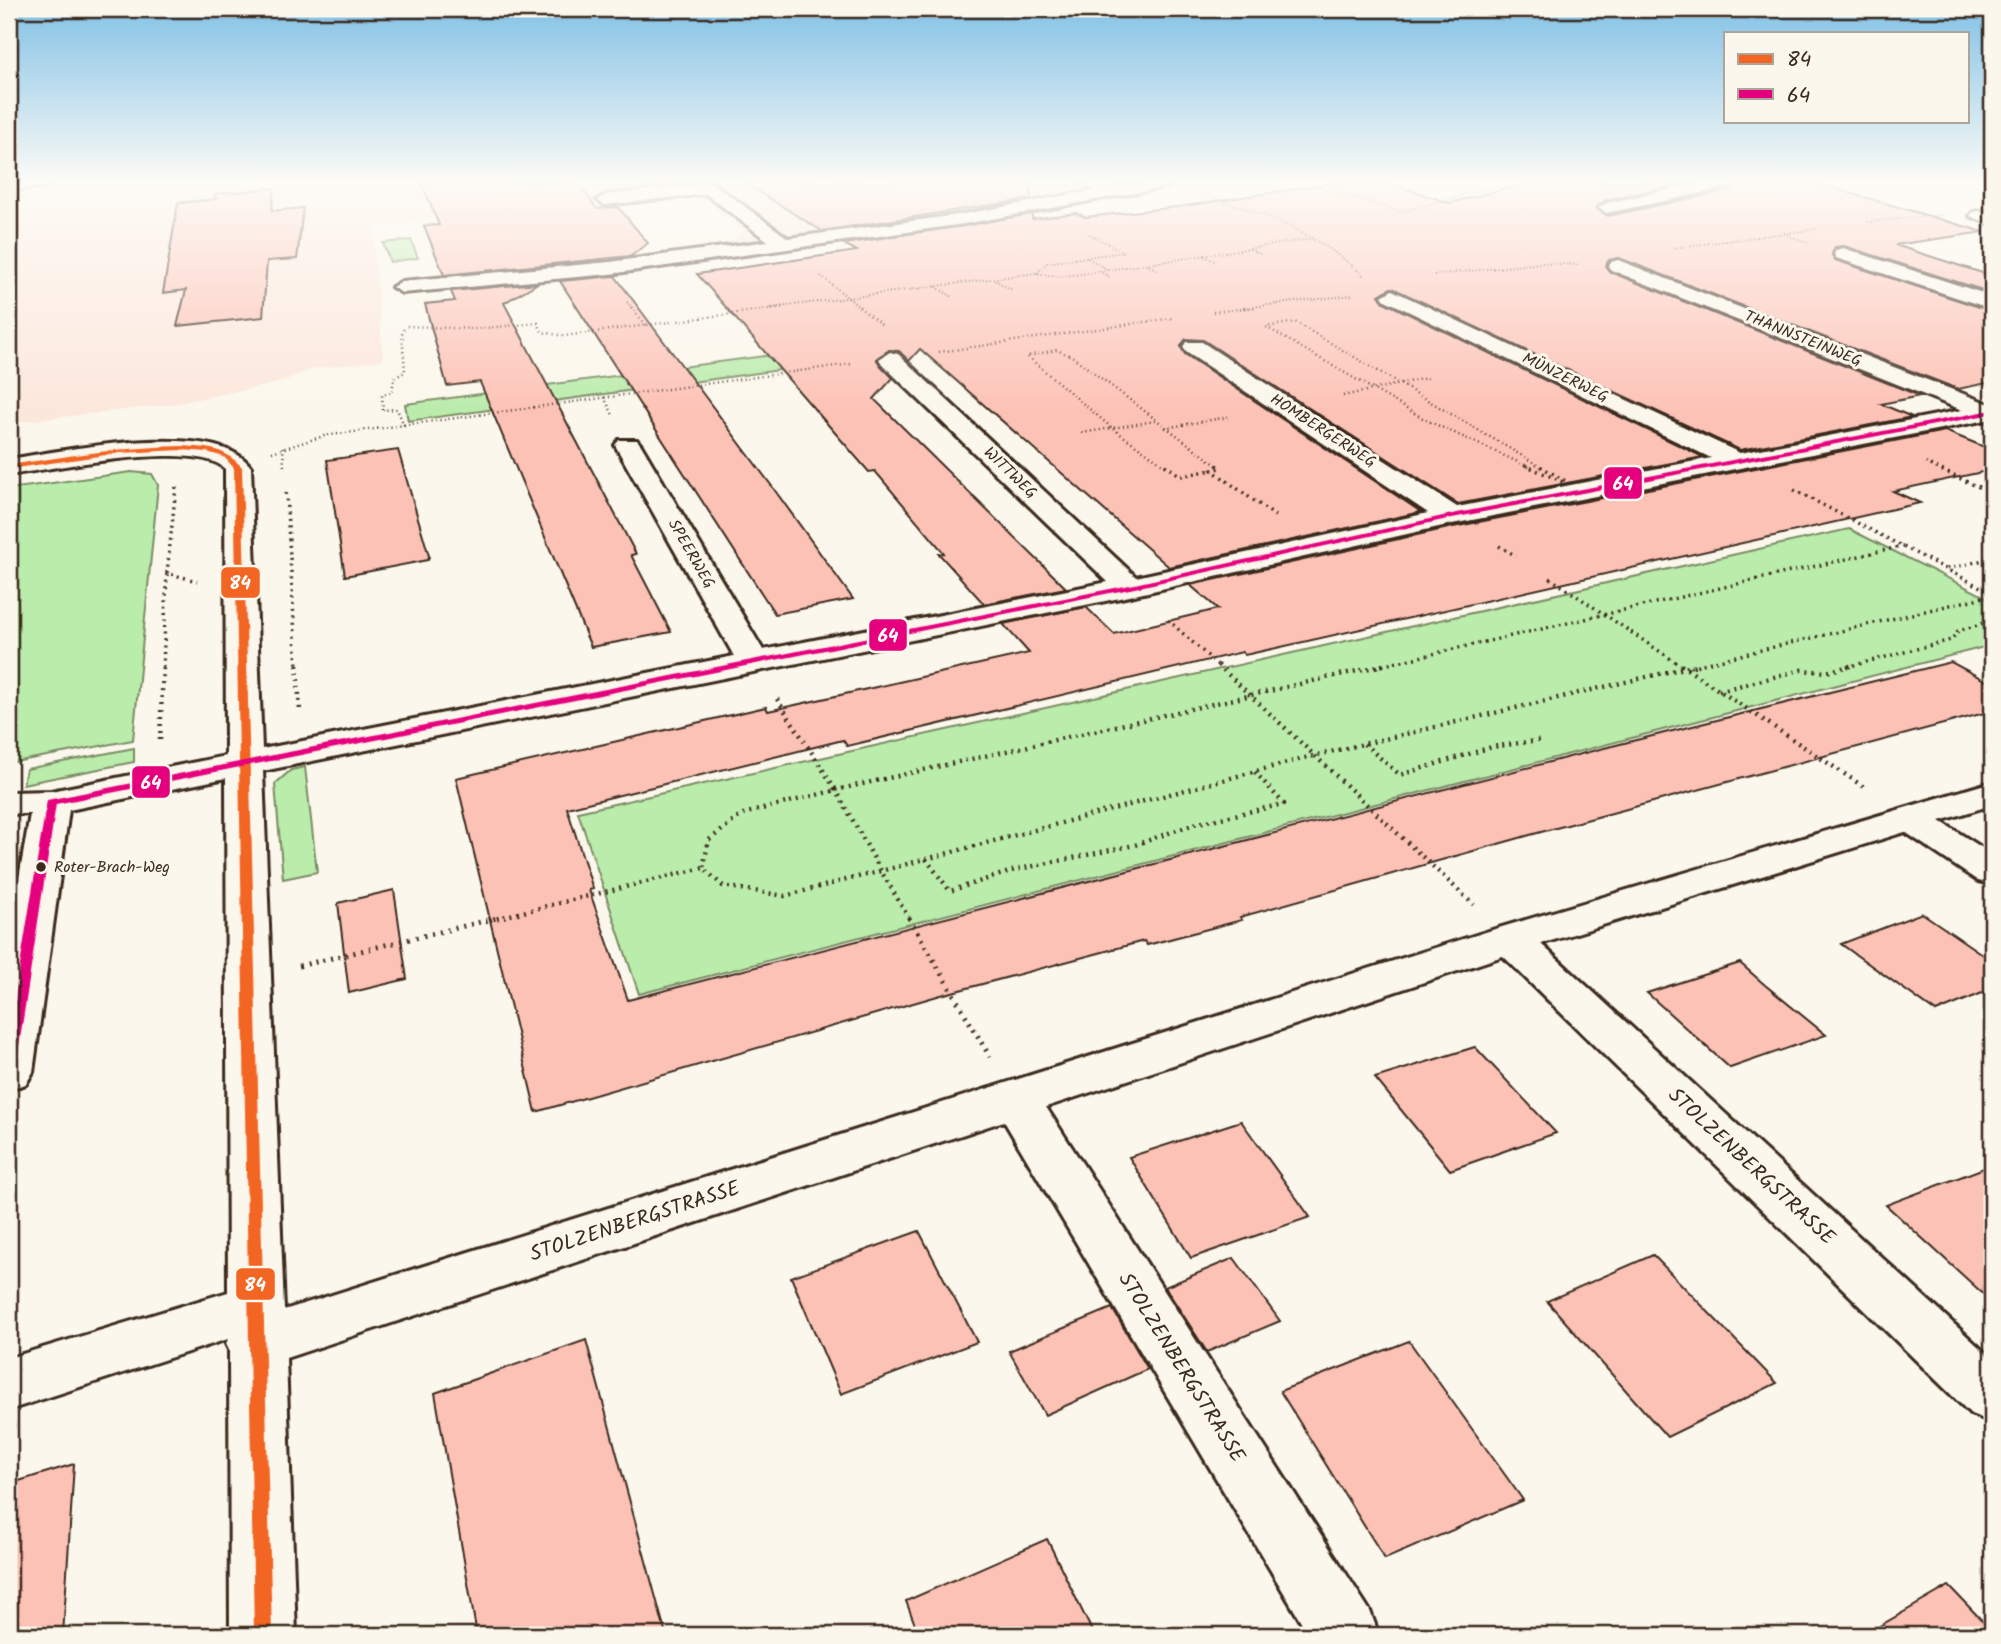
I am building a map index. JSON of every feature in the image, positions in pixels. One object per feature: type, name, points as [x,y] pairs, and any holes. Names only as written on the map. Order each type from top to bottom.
[{"type":"street","points":[[409,286],[593,271],[676,259]]},
{"type":"street","points":[[1857,259],[1992,303]]},
{"type":"street","name":"THANNSTEINWEG","points":[[1618,266],[1990,412]]},
{"type":"street","name":"MÜNZERWEG","points":[[1392,296],[1737,461]]},
{"type":"street","name":"HOMBERGERWEG","points":[[1194,347],[1452,516]]},
{"type":"street","name":"WITTWEG","points":[[890,359],[1130,587]]},
{"type":"street","points":[[9,803],[51,802],[158,781],[1130,587],[1452,516],[1990,412]]},
{"type":"street","name":"SPEERWEG","points":[[628,445],[754,662]]},
{"type":"street","points":[[9,467],[114,453],[203,450],[228,456],[238,467],[243,598],[242,764],[250,977],[254,1325],[262,1635]]},
{"type":"street","name":"STOLZENBERGSTRASSE","points":[[254,1325],[1016,1100],[1510,939],[1992,793]]},
{"type":"street","points":[[9,1072],[51,802]]},
{"type":"street","points":[[1911,819],[1992,872]]},
{"type":"street","name":"STOLZENBERGSTRASSE","points":[[1510,939],[1992,1396]]},
{"type":"street","name":"STOLZENBERGSTRASSE","points":[[1016,1100],[1346,1635]]},
{"type":"street","points":[[9,1384],[254,1325]]},
{"type":"path","points":[[1037,274],[1047,263],[1075,259]]},
{"type":"path","points":[[1089,259],[1108,270]]},
{"type":"path","points":[[405,326],[475,329],[538,323],[542,332],[564,336],[993,279],[1037,274],[1061,276],[1184,259]]},
{"type":"path","points":[[1209,259],[1216,262]]},
{"type":"path","points":[[1345,259],[1392,296]]},
{"type":"path","points":[[1208,313],[1342,295],[1392,296],[1440,272],[1542,263],[1618,266],[1621,259]]},
{"type":"path","points":[[1146,264],[1158,270]]},
{"type":"path","points":[[1099,271],[1110,277]]},
{"type":"path","points":[[823,277],[886,328],[885,347],[890,359]]},
{"type":"path","points":[[993,279],[1012,290]]},
{"type":"path","points":[[404,425],[397,409],[383,410],[382,395],[392,391],[394,378],[405,372],[402,333],[405,326],[416,316],[409,286]]},
{"type":"path","points":[[936,287],[953,297]]},
{"type":"path","points":[[632,306],[646,325]]},
{"type":"path","points":[[285,475],[283,447],[324,436],[890,359],[1181,316]]},
{"type":"path","points":[[1296,322],[1398,383],[1521,451],[1583,491],[1426,420],[1266,327],[1296,322]]},
{"type":"path","points":[[1040,351],[1065,353],[1221,468],[1181,476],[1112,428],[1032,363],[1027,356],[1040,351]]},
{"type":"path","points":[[1374,390],[1432,377]]},
{"type":"path","points":[[1082,433],[1156,421]]},
{"type":"path","points":[[1737,461],[1992,594]]},
{"type":"path","points":[[1212,470],[1316,546]]},
{"type":"path","points":[[158,781],[167,573],[177,483]]},
{"type":"path","points":[[286,488],[303,751]]},
{"type":"path","points":[[703,868],[709,839],[743,814],[836,790],[1253,696],[1601,613],[1903,546]]},
{"type":"path","points":[[1946,569],[1992,558]]},
{"type":"path","points":[[167,573],[182,579],[205,582],[243,598]]},
{"type":"path","points":[[1550,578],[1911,819]]},
{"type":"path","points":[[1130,587],[1253,696],[1313,756],[1510,939]]},
{"type":"path","points":[[703,868],[723,886],[785,896],[1313,756],[1992,594]]},
{"type":"path","points":[[1718,691],[1801,670],[1826,672],[1863,663],[1951,640],[1958,631],[1991,621]]},
{"type":"path","points":[[754,662],[836,790],[1016,1100]]},
{"type":"path","points":[[1363,744],[1400,775],[1492,747],[1542,740]]},
{"type":"path","points":[[926,859],[950,891],[1015,870],[1135,845],[1194,824],[1284,804],[1255,772]]},
{"type":"path","points":[[250,977],[703,868]]},
{"type":"shaded area","points":[[9,259],[375,259],[383,360],[312,369],[278,383],[167,405],[9,423]]},
{"type":"green space","points":[[389,259],[413,259],[390,262]]},
{"type":"green space","points":[[869,342],[860,359],[408,421],[405,404]]},
{"type":"green space","points":[[131,472],[152,474],[158,485],[133,740],[9,763],[9,489]]},
{"type":"green space","points":[[1849,529],[1992,600],[1992,645],[639,994],[578,812]]},
{"type":"green space","points":[[134,748],[134,762],[23,784],[26,769]]},
{"type":"green space","points":[[305,767],[317,872],[283,879],[275,784],[291,770]]},
{"type":"building","points":[[169,259],[297,259],[267,261],[263,317],[177,326],[186,290],[163,293]]},
{"type":"building","points":[[437,259],[604,259],[444,275]]},
{"type":"building","points":[[803,259],[1615,259],[1609,260],[1605,266],[1610,272],[1920,396],[1881,404],[1912,417],[1740,450],[1391,288],[1379,295],[1384,302],[1703,457],[1458,504],[1203,340],[1186,339],[1181,346],[1185,354],[1421,512],[1169,567],[920,349],[909,361],[899,351],[889,350],[877,360],[893,378],[874,399],[1066,588],[984,604],[939,554],[944,553],[875,471],[869,472],[697,274]]},
{"type":"building","points":[[1621,259],[1834,259],[1992,311],[1992,382],[1958,389]]},
{"type":"building","points":[[1884,259],[1938,259],[1992,276],[1992,293]]},
{"type":"building","points":[[615,276],[853,599],[775,614],[560,281]]},
{"type":"building","points":[[538,283],[504,303],[636,554],[631,555],[671,632],[591,647],[480,382],[447,386],[425,304],[455,301],[451,291]]},
{"type":"building","points":[[1945,431],[1992,450],[1992,470],[1893,491],[1920,503],[1245,655],[1242,652],[847,746],[843,740],[567,808],[593,889],[589,890],[628,1000],[1600,749],[1951,662],[1992,684],[1992,711],[1530,835],[1240,917],[1242,920],[1147,945],[1144,941],[941,995],[536,1112],[456,778],[766,707],[768,711],[1029,653],[1003,624],[1086,607],[1114,634],[1218,609],[1190,585],[1453,527]]},
{"type":"building","points":[[398,450],[428,560],[345,576],[327,460]]},
{"type":"building","points":[[394,890],[407,979],[349,993],[338,903]]},
{"type":"building","points":[[1922,913],[1992,961],[1992,989],[1936,1012],[1841,944]]},
{"type":"building","points":[[1740,963],[1826,1035],[1730,1068],[1647,993]]},
{"type":"building","points":[[1475,1047],[1556,1133],[1450,1170],[1375,1078]]},
{"type":"building","points":[[1241,1121],[1310,1217],[1191,1258],[1129,1157]]},
{"type":"building","points":[[1992,1165],[1992,1302],[1886,1205]]},
{"type":"building","points":[[919,1231],[977,1342],[841,1394],[791,1277]]},
{"type":"building","points":[[1653,1255],[1777,1383],[1667,1437],[1547,1301]]},
{"type":"building","points":[[1234,1258],[1280,1321],[1207,1352],[1165,1287]]},
{"type":"building","points":[[1112,1308],[1148,1369],[1045,1415],[1009,1351]]},
{"type":"building","points":[[586,1340],[666,1635],[477,1635],[435,1393]]},
{"type":"building","points":[[1409,1341],[1523,1500],[1385,1559],[1280,1391]]},
{"type":"building","points":[[74,1464],[63,1635],[9,1635],[9,1484]]},
{"type":"building","points":[[1047,1539],[1094,1635],[919,1635],[906,1601]]},
{"type":"building","points":[[1949,1586],[1992,1631],[1992,1635],[1864,1635]]},
{"type":"transit line","name":"64","points":[[9,1072],[51,802],[1130,587],[1452,516],[1992,412]]},
{"type":"transit line","name":"84","points":[[9,467],[120,451],[182,448],[207,450],[226,456],[238,467],[263,1635]]},
{"type":"place","name":"Roter-Brach-Weg","points":[[41,867]]}]
